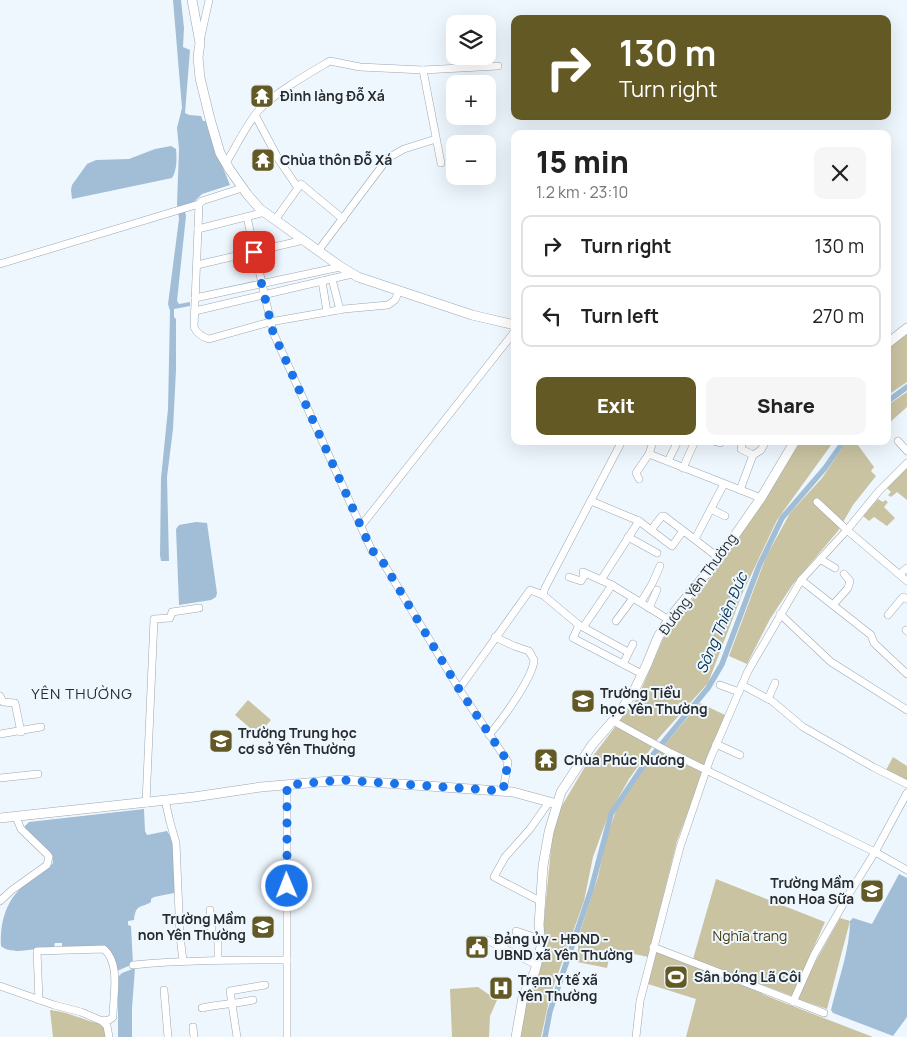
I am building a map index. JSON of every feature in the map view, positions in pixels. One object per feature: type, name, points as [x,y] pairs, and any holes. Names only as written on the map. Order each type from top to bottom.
[{"type":"main road","points":[[192,0],[200,43],[198,57],[200,78],[220,153],[242,188],[260,209],[352,274],[472,315],[511,324]]},
{"type":"main road","points":[[891,341],[907,328]]},
{"type":"main road","name":"Đường Yên Thường","points":[[516,1037],[523,997],[537,965],[541,947],[538,925],[540,901],[543,866],[553,803],[592,745],[613,721],[630,696],[668,620],[719,558],[761,498],[793,445]]},
{"type":"main road","points":[[0,818],[342,780],[513,792],[553,803]]},
{"type":"street","points":[[200,43],[209,0]]},
{"type":"street","points":[[226,162],[261,108],[298,79],[330,61],[360,68],[423,70],[498,66]]},
{"type":"street","points":[[423,70],[441,163]]},
{"type":"street","points":[[255,115],[279,160],[298,188],[275,220]]},
{"type":"street","points":[[318,251],[388,158],[404,149],[436,140]]},
{"type":"street","points":[[301,184],[343,219]]},
{"type":"street","points":[[0,264],[199,204],[202,201],[242,188]]},
{"type":"street","points":[[199,204],[194,311],[196,331],[202,336],[209,339],[270,322],[340,310],[388,305],[397,298],[399,291]]},
{"type":"street","points":[[198,229],[266,212]]},
{"type":"street","points":[[246,217],[273,332],[298,389],[372,551],[378,554],[459,689],[508,762],[503,791]]},
{"type":"street","points":[[196,265],[304,240]]},
{"type":"street","points":[[195,298],[340,267]]},
{"type":"street","points":[[194,311],[352,274]]},
{"type":"street","points":[[332,278],[340,310]]},
{"type":"street","points":[[322,281],[327,312]]},
{"type":"street","points":[[361,526],[511,336]]},
{"type":"street","points":[[898,441],[907,451]]},
{"type":"street","points":[[542,595],[620,445]]},
{"type":"street","points":[[639,479],[636,473],[649,454],[652,445]]},
{"type":"street","points":[[668,461],[676,445]]},
{"type":"street","points":[[683,468],[693,445]]},
{"type":"street","points":[[742,445],[741,449],[753,455]]},
{"type":"street","points":[[740,490],[753,455],[761,450],[764,445]]},
{"type":"street","points":[[649,454],[761,498]]},
{"type":"street","points":[[636,1037],[640,1002],[680,847],[706,770],[742,685],[780,614],[801,580],[907,463]]},
{"type":"street","points":[[695,539],[724,484]]},
{"type":"street","points":[[591,501],[639,521],[672,546],[683,531]]},
{"type":"street","points":[[817,502],[907,581]]},
{"type":"street","points":[[711,509],[726,516]]},
{"type":"street","points":[[651,530],[662,516],[719,558]]},
{"type":"street","points":[[601,580],[639,521]]},
{"type":"street","points":[[628,537],[657,553]]},
{"type":"street","points":[[820,559],[835,568]]},
{"type":"street","points":[[641,602],[660,566]]},
{"type":"street","points":[[900,574],[907,568]]},
{"type":"street","points":[[569,578],[581,581],[584,576],[583,572],[612,585],[668,620]]},
{"type":"street","points":[[833,605],[848,588],[850,581],[844,574]]},
{"type":"street","points":[[801,580],[871,634],[874,644],[907,674]]},
{"type":"street","points":[[612,585],[574,638],[642,674]]},
{"type":"street","points":[[459,689],[530,590],[542,595],[582,625],[628,652]]},
{"type":"street","points":[[649,608],[657,590]]},
{"type":"street","points":[[888,615],[903,597],[907,599]]},
{"type":"street","points":[[616,621],[634,598]]},
{"type":"street","points":[[146,803],[154,619],[170,618],[172,612],[199,608]]},
{"type":"street","points":[[780,614],[831,662],[907,710]]},
{"type":"street","points":[[489,735],[498,725],[521,689],[534,664],[529,651],[495,637]]},
{"type":"street","points":[[623,664],[633,644]]},
{"type":"street","points":[[768,698],[775,683]]},
{"type":"street","points":[[720,685],[739,692]]},
{"type":"street","points":[[742,685],[780,706],[803,727],[907,784]]},
{"type":"street","points":[[0,696],[4,702],[15,703],[22,732]]},
{"type":"street","points":[[613,721],[706,770],[875,852],[907,870]]},
{"type":"street","points":[[0,734],[22,732],[41,727]]},
{"type":"street","points":[[716,744],[740,755]]},
{"type":"street","points":[[0,778],[38,774]]},
{"type":"street","points":[[287,785],[287,1037]]},
{"type":"street","points":[[793,1002],[814,955],[875,852],[907,793]]},
{"type":"street","points":[[165,800],[176,842],[180,936],[183,961]]},
{"type":"street","points":[[540,901],[494,877],[505,858],[553,803]]},
{"type":"street","points":[[0,901],[12,890],[48,865],[49,857],[47,854],[21,830],[16,817]]},
{"type":"street","points":[[210,910],[212,934],[216,936],[218,943],[218,960]]},
{"type":"street","points":[[516,930],[540,939]]},
{"type":"street","points":[[487,940],[537,965]]},
{"type":"street","points":[[653,948],[824,1013]]},
{"type":"street","points":[[38,1000],[37,951],[104,949],[112,958],[114,965],[113,1017],[102,1021]]},
{"type":"street","points":[[133,965],[183,961],[287,960]]},
{"type":"street","points":[[236,1037],[230,991],[265,985]]},
{"type":"street","points":[[0,986],[38,1000],[81,1012],[102,1021],[106,1026],[109,1037]]},
{"type":"street","points":[[164,990],[168,1037]]},
{"type":"street","points":[[202,1008],[253,1000]]},
{"type":"street","points":[[193,1027],[194,1037]]},
{"type":"green space","points":[[907,333],[907,382],[891,393],[891,346]]},
{"type":"green space","points":[[907,392],[907,407],[891,421],[891,403]]},
{"type":"green space","points":[[796,445],[831,445],[777,520],[743,592],[708,683],[657,740],[629,779],[608,816],[593,857],[584,901],[550,996],[541,1037],[519,1037],[523,1009],[544,955],[544,920],[552,838],[560,809],[586,765],[638,697],[669,625],[707,583]]},
{"type":"green space","points":[[844,445],[858,445],[874,467],[871,471],[876,476],[853,505],[838,531],[793,584],[770,619],[747,664],[729,656],[766,557],[790,513],[822,478]]},
{"type":"green space","points":[[907,468],[907,500],[897,492],[891,497],[888,495],[891,492],[886,487]]},
{"type":"green space","points":[[878,499],[888,502],[884,507],[895,518],[887,526],[874,517],[869,521],[863,516]]},
{"type":"green space","points":[[248,700],[271,720],[258,735],[235,715]]},
{"type":"green space","points":[[700,703],[725,715],[677,841],[648,957],[611,949],[607,968],[577,962],[579,935],[598,877],[607,835],[616,811],[643,770]]},
{"type":"green space","points":[[893,757],[907,766],[907,783],[885,772]]},
{"type":"green space","name":"Nghĩa trang","points":[[716,879],[825,922],[792,996],[693,959]]},
{"type":"green space","name":"Nghĩa trang","points":[[840,918],[850,921],[827,1009],[795,998]]},
{"type":"green space","points":[[656,952],[873,1037],[686,1037],[696,999],[648,984]]},
{"type":"green space","points":[[478,987],[497,1000],[490,1016],[489,1037],[452,1037],[450,989]]},
{"type":"green space","points":[[50,1010],[105,1025],[105,1037],[53,1037]]},
{"type":"water","points":[[173,0],[181,0],[184,28],[183,47],[190,50],[185,113],[201,116],[203,121],[207,121],[230,185],[202,194],[185,211],[177,301],[179,304],[190,302],[190,306],[174,309],[174,317],[176,319],[176,370],[173,429],[167,477],[169,561],[161,561],[161,478],[168,409],[170,311],[168,304],[179,219],[177,204],[179,149],[177,128],[182,108]]},
{"type":"water","points":[[171,146],[176,149],[177,156],[176,168],[172,178],[72,199],[72,185],[87,164],[96,160],[129,159],[155,149]]},
{"type":"water","points":[[196,522],[207,523],[217,593],[216,597],[211,600],[179,605],[176,529],[179,525]]},
{"type":"water","points":[[144,809],[145,831],[147,835],[167,831],[173,845],[175,861],[174,893],[154,897],[151,899],[151,902],[137,909],[134,920],[128,921],[128,925],[131,926],[133,964],[117,971],[115,961],[106,947],[62,947],[62,943],[55,943],[54,947],[12,951],[1,946],[1,930],[7,907],[11,900],[21,888],[53,863],[52,854],[25,830],[25,826],[29,822]]},
{"type":"water","points":[[899,874],[907,878],[907,1017],[893,1036],[833,1013],[831,1010],[846,954],[850,921],[853,918],[872,924]]},
{"type":"water","points":[[135,968],[132,1037],[118,1037],[118,977],[122,973]]},
{"type":"waterway","name":"Sông Thiên Đức","points":[[891,399],[907,387]]},
{"type":"waterway","name":"Sông Thiên Đức","points":[[545,1037],[550,1011],[591,890],[611,814],[641,769],[708,688],[722,664],[759,566],[782,518],[825,468],[841,445]]},
{"type":"place","name":"Đình làng Đỗ Xá","points":[[262,96]]},
{"type":"place","name":"Chùa thôn Đỗ Xá","points":[[263,160]]},
{"type":"place","name":"Trường Tiểu học Yên Thường","points":[[583,701]]},
{"type":"place","name":"Trường Trung học cơ sở Yên Thường","points":[[221,741]]},
{"type":"place","name":"Chùa Phúc Nương","points":[[546,760]]},
{"type":"place","name":"Trường Mầm non Hoa Sữa","points":[[872,891]]},
{"type":"place","name":"Trường Mầm non Yên Thường","points":[[263,927]]},
{"type":"place","name":"Đảng ủy - HĐND - UBND xã Yên Thường","points":[[477,947]]},
{"type":"place","name":"Sân bóng Lã Côi","points":[[676,977]]},
{"type":"place","name":"Trạm Y tế xã Yên Thường","points":[[501,988]]},
{"type":"district","name":"YÊN THƯỜNG","points":[[82,694]]},
{"type":"route","points":[[254,252],[273,332],[372,551],[378,554],[459,689],[508,762],[503,791],[342,780],[287,785],[287,886]]}]
